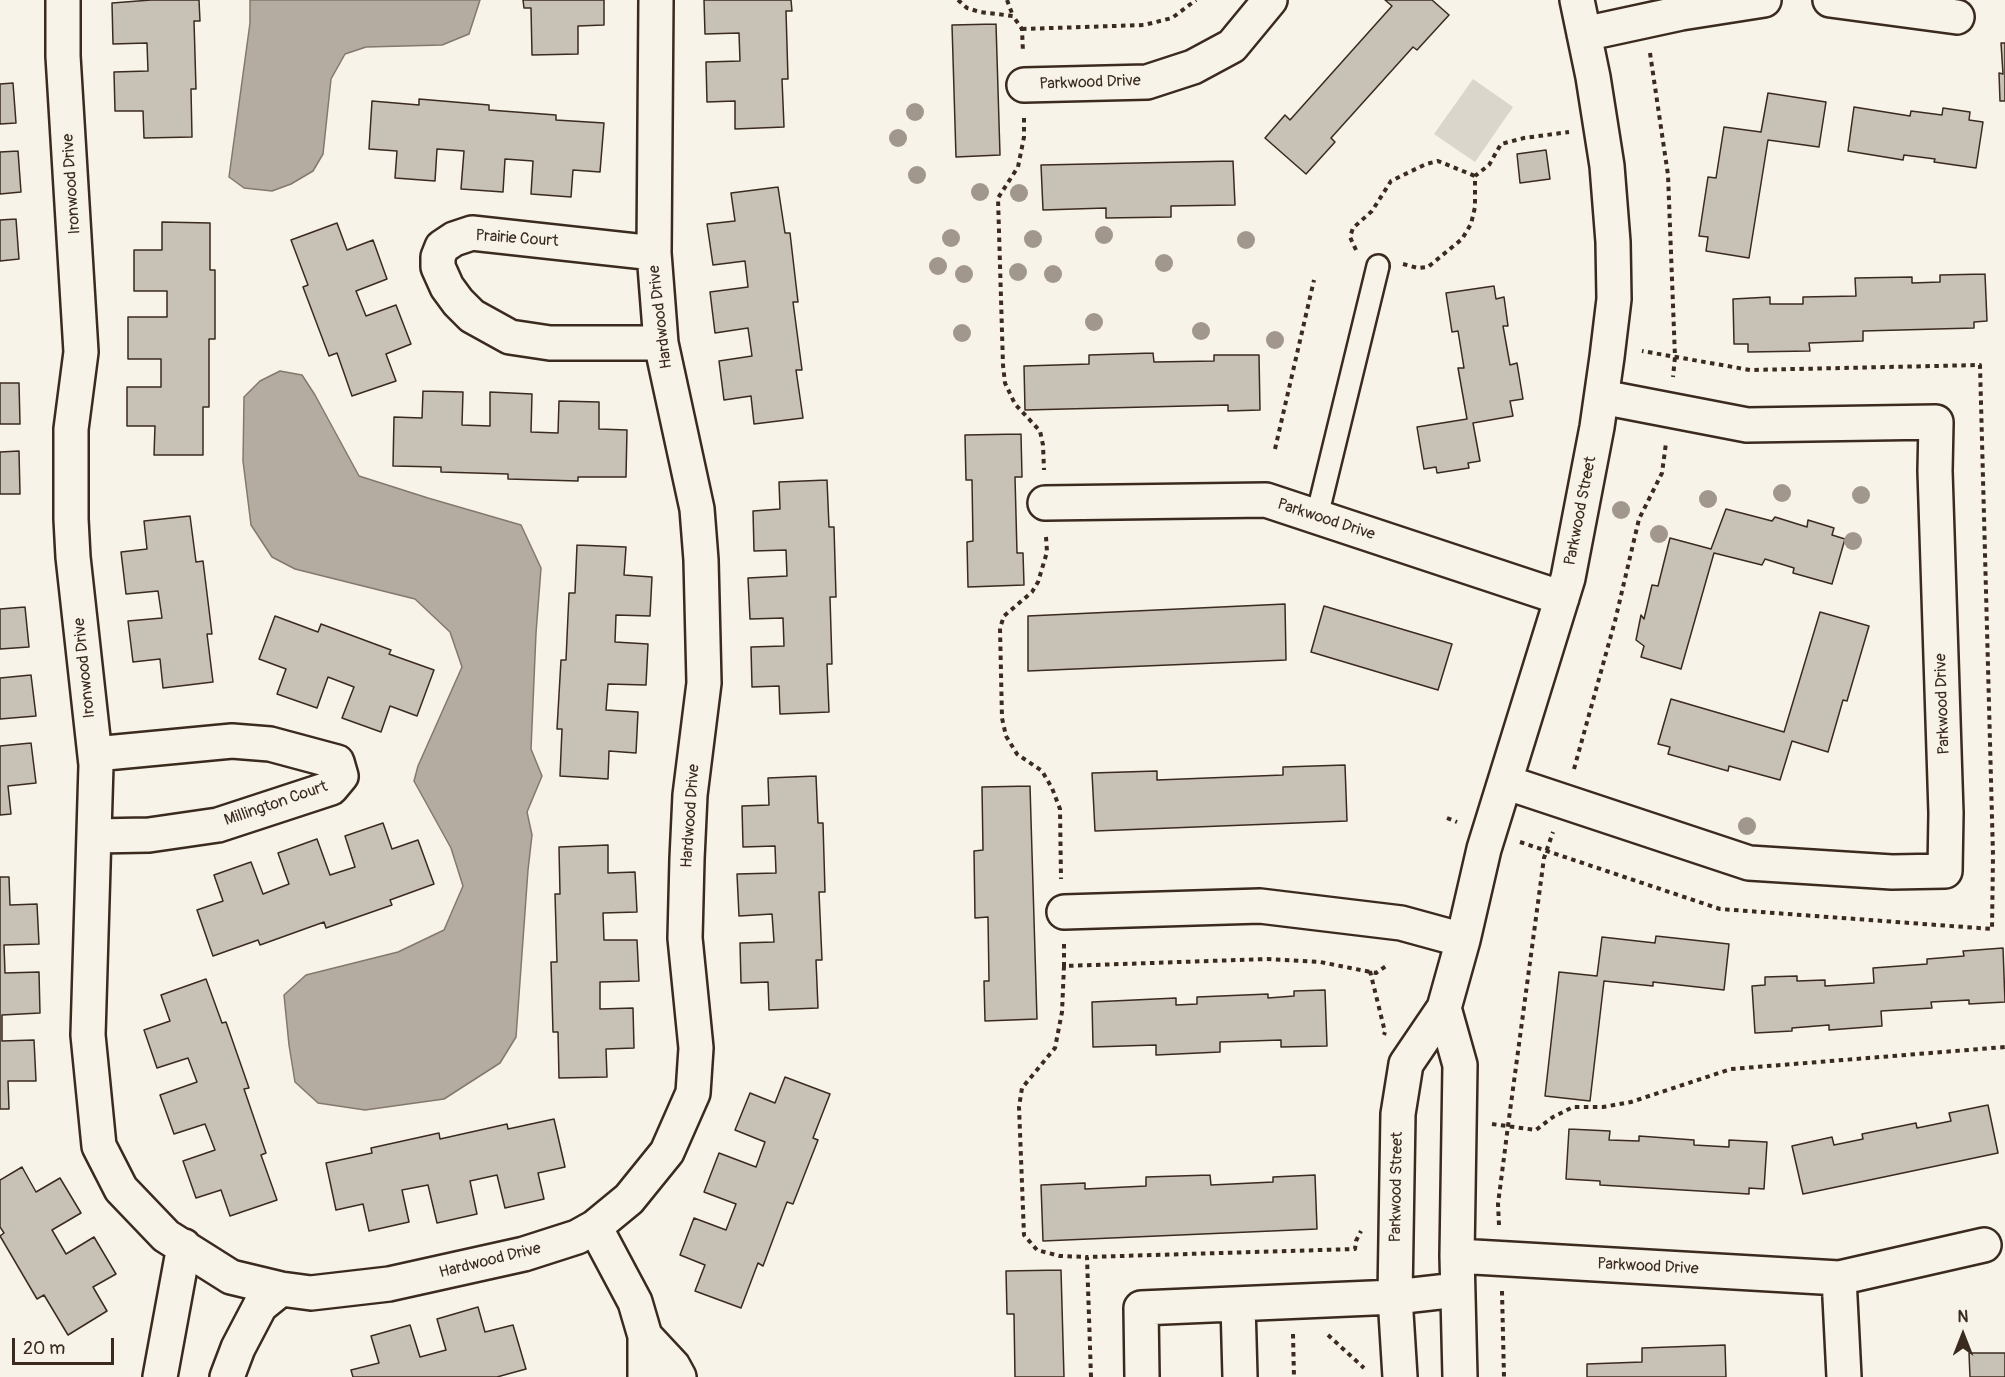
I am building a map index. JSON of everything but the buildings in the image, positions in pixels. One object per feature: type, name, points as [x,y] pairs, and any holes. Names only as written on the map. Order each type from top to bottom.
[{"type":"street","name":"Ironwood Drive","points":[[63,0],[63,56],[81,352],[71,429],[71,519],[73,557],[95,754],[88,1035],[99,1146],[121,1189],[166,1236],[231,1277]]},
{"type":"street","name":"Hardwood Drive","points":[[231,1277],[281,1289],[311,1293],[389,1284],[524,1254],[577,1237],[595,1227],[629,1199],[667,1152],[693,1093],[696,1048],[685,938],[690,795],[704,682],[701,560],[697,509],[661,343],[654,253],[656,0]]},
{"type":"street","name":"Parkwood Drive","points":[[1024,85],[1147,82],[1193,67],[1232,46],[1270,0]]},
{"type":"street","name":"Parkwood Street","points":[[1400,1377],[1395,1297],[1398,1114],[1406,1064],[1444,1008],[1463,940],[1484,849],[1570,568],[1602,397],[1614,299],[1613,242],[1608,166],[1577,0]]},
{"type":"street","points":[[1584,34],[1764,0]]},
{"type":"street","points":[[1830,0],[1957,17]]},
{"type":"street","name":"Prairie Court","points":[[654,253],[472,233],[454,239],[442,247],[438,257],[438,267],[447,287],[465,309],[489,327],[510,337],[550,343],[661,343]]},
{"type":"street","name":"Parkwood Drive","points":[[1505,782],[1749,863],[1892,872],[1945,871],[1946,813],[1935,471],[1936,422],[1747,425],[1602,397]]},
{"type":"street","name":"Parkwood Drive","points":[[1045,503],[1266,500],[1562,598]]},
{"type":"street","name":"Millington Court","points":[[94,836],[150,835],[218,825],[331,788],[341,776],[336,762],[270,744],[232,741],[95,754]]},
{"type":"street","points":[[1064,912],[1260,906],[1401,923],[1463,940]]},
{"type":"street","points":[[1444,1008],[1460,1065],[1457,1256],[1460,1377]]},
{"type":"street","points":[[595,1227],[634,1302],[645,1336],[645,1377]]},
{"type":"street","name":"Parkwood Drive","points":[[1457,1256],[1839,1278],[1984,1245]]},
{"type":"street","points":[[160,1377],[184,1246]]},
{"type":"street","points":[[1839,1278],[1844,1377]]},
{"type":"street","points":[[227,1377],[238,1348],[260,1306],[281,1289]]},
{"type":"street","points":[[1142,1377],[1141,1308],[1395,1297],[1457,1290]]},
{"type":"street","points":[[1238,1304],[1240,1377]]},
{"type":"street","points":[[645,1336],[673,1366],[679,1377]]},
{"type":"lane","points":[[1317,516],[1388,264]]},
{"type":"path","points":[[958,0],[967,8],[980,12],[1013,16]]},
{"type":"path","points":[[1007,0],[1013,16],[1022,29],[1024,137],[1018,167],[999,198],[1003,365],[1005,383],[1015,404],[1040,431],[1043,445]]},
{"type":"path","points":[[1022,29],[1144,25],[1172,18],[1196,0]]},
{"type":"path","points":[[1648,44],[1668,175],[1675,357],[1673,381]]},
{"type":"path","points":[[1475,176],[1489,165],[1501,144],[1577,130]]},
{"type":"path","points":[[1358,252],[1350,237],[1353,228],[1372,211],[1391,182],[1425,164],[1438,161],[1475,176]]},
{"type":"path","points":[[1388,264],[1428,267],[1462,238],[1471,224],[1475,207],[1475,176]]},
{"type":"path","points":[[1275,449],[1314,280]]},
{"type":"path","points":[[1515,841],[1720,909],[1992,929],[1993,855],[1980,365],[1750,370],[1636,350]]},
{"type":"path","points":[[1572,778],[1615,621],[1639,519],[1662,473],[1667,433]]},
{"type":"path","points":[[1047,552],[1041,574],[1032,592],[1004,616],[1000,628],[1002,718],[1006,736],[1017,754],[1042,771],[1060,809],[1059,861],[1064,912],[1062,1012],[1055,1048],[1022,1088],[1019,1107],[1024,1234],[1037,1250],[1060,1256],[1355,1249],[1356,1241],[1366,1222]]},
{"type":"path","points":[[1446,818],[1458,823]]},
{"type":"path","points":[[1499,1226],[1498,1204],[1546,852],[1555,825]]},
{"type":"path","points":[[1064,966],[1267,958],[1320,962],[1376,973],[1386,966]]},
{"type":"path","points":[[1370,971],[1385,1032],[1383,1042]]},
{"type":"path","points":[[1459,1121],[1536,1131],[1553,1117],[1573,1107],[1603,1107],[1631,1102],[1731,1069],[2005,1047]]},
{"type":"path","points":[[1087,1257],[1091,1377]]},
{"type":"path","points":[[1502,1282],[1504,1377]]},
{"type":"path","points":[[1292,1326],[1294,1377]]},
{"type":"path","points":[[1326,1333],[1366,1370]]},
{"type":"shaded area","points":[[250,0],[480,0],[469,34],[442,45],[366,47],[345,54],[331,79],[323,154],[313,171],[291,184],[272,191],[244,188],[229,177],[250,23]]},
{"type":"shaded area","points":[[1473,79],[1513,107],[1475,162],[1434,134]]},
{"type":"shaded area","points":[[280,371],[302,375],[359,476],[521,525],[541,568],[531,749],[542,776],[527,812],[532,835],[516,1037],[500,1063],[444,1099],[365,1110],[318,1103],[295,1082],[284,995],[306,975],[398,952],[444,930],[463,886],[451,848],[414,781],[418,766],[462,667],[450,632],[415,599],[295,569],[272,557],[251,525],[243,461],[244,397],[260,381]]}]
